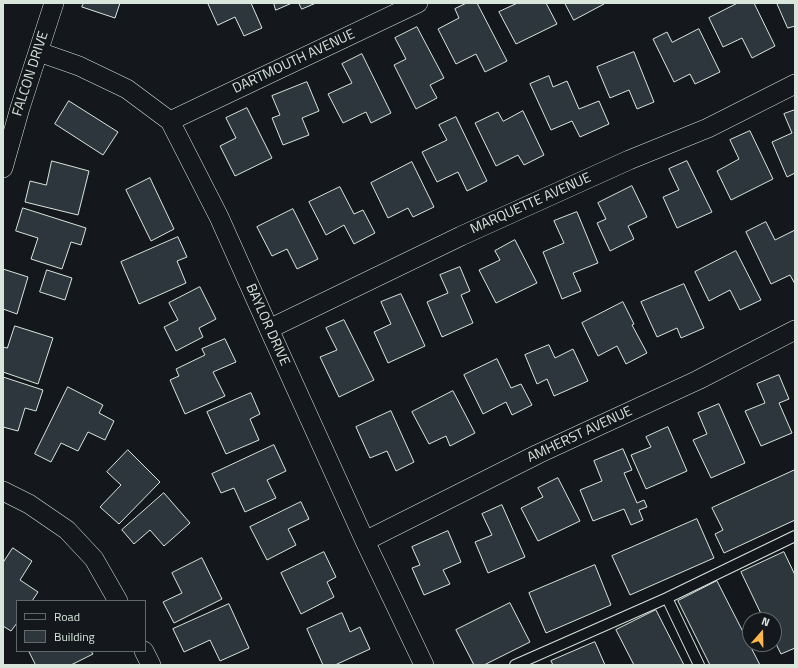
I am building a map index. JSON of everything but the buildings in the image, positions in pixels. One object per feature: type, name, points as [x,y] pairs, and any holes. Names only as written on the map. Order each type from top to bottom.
[{"type":"street","name":"FALCON DRIVE","points":[[3,168],[20,108],[54,3]]},
{"type":"street","name":"DARTMOUTH AVENUE","points":[[170,121],[418,3]]},
{"type":"street","name":"BAYLOR DRIVE","points":[[38,52],[79,66],[127,89],[170,121],[219,217],[268,329],[365,541],[424,665]]},
{"type":"street","name":"MARQUETTE AVENUE","points":[[268,329],[461,236],[629,160],[708,128],[795,84]]},
{"type":"street","name":"AMHERST AVENUE","points":[[365,541],[538,454],[698,380],[795,330]]},
{"type":"street","points":[[3,491],[29,504],[68,530],[94,559],[117,600]]},
{"type":"street","points":[[144,652],[151,665]]},
{"type":"lane","points":[[515,665],[667,598],[795,536]]},
{"type":"lane","points":[[667,598],[699,665]]}]
